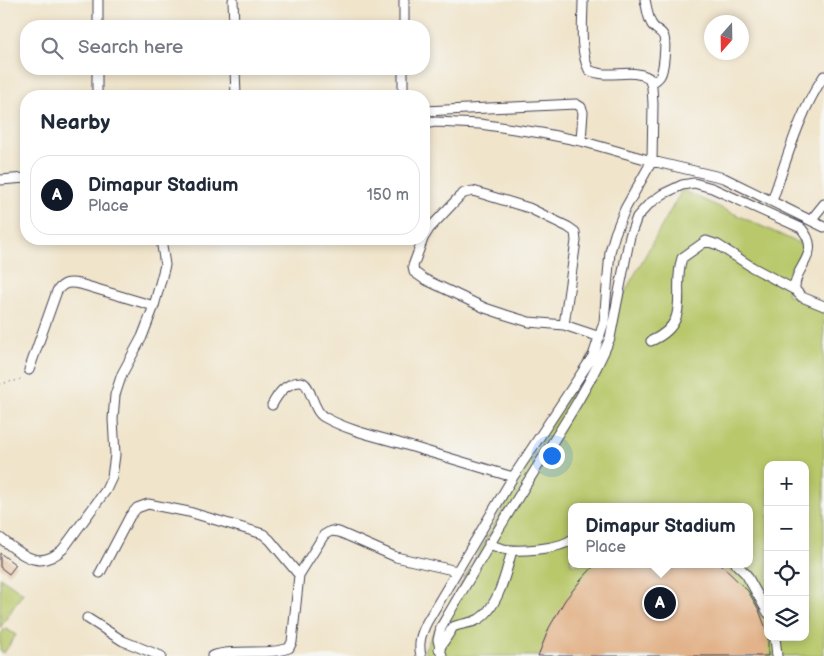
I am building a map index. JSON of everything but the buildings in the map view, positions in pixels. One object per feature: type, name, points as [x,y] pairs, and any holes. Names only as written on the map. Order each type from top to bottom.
[{"type":"street","points":[[98,0],[98,20]]},
{"type":"street","points":[[233,0],[234,20]]},
{"type":"street","points":[[404,0],[404,20]]},
{"type":"street","points":[[421,656],[419,647],[421,634],[457,570],[513,477],[594,356],[604,322],[610,252],[615,234],[625,209],[652,161],[653,104],[651,82],[649,78],[639,74],[603,75],[589,70],[585,62],[584,52],[583,0]]},
{"type":"street","points":[[645,0],[651,22],[664,35],[665,41],[662,74],[658,79],[651,82]]},
{"type":"street","points":[[97,75],[97,90]]},
{"type":"street","points":[[235,75],[236,90]]},
{"type":"street","points":[[403,75],[403,90]]},
{"type":"street","points":[[772,201],[806,108],[824,76]]},
{"type":"street","points":[[430,111],[576,104],[581,107],[583,112],[581,141]]},
{"type":"street","points":[[430,123],[480,124],[541,133],[581,141],[652,161],[724,178],[824,228]]},
{"type":"street","points":[[0,180],[20,178]]},
{"type":"street","points":[[441,652],[438,640],[441,627],[489,543],[565,423],[604,354],[610,338],[630,236],[637,217],[649,204],[663,194],[682,185],[694,183],[712,188],[801,228],[809,235],[811,245],[810,255],[796,282],[795,290]]},
{"type":"street","points":[[430,227],[459,197],[464,193],[473,191],[529,208],[575,232],[576,241],[564,325]]},
{"type":"street","points":[[811,220],[824,204]]},
{"type":"street","points":[[651,341],[660,337],[670,328],[678,313],[682,258],[706,241],[718,245],[802,296],[824,306]]},
{"type":"street","points":[[0,538],[26,557],[39,561],[54,557],[63,549],[106,490],[112,477],[115,454],[113,419],[118,385],[142,336],[154,306],[165,265],[162,245]]},
{"type":"street","points":[[420,245],[413,266],[414,272],[419,276],[485,308],[506,315],[529,322],[564,325],[600,336]]},
{"type":"street","points":[[29,370],[57,291],[62,284],[69,282],[80,284],[154,306]]},
{"type":"street","points":[[272,405],[281,390],[299,382],[304,383],[317,411],[325,418],[358,431],[513,477]]},
{"type":"street","points":[[100,573],[130,516],[137,508],[148,504],[189,512],[262,534],[270,540],[299,575]]},
{"type":"street","points":[[212,656],[224,653],[274,652],[289,648],[292,642],[299,575],[324,535],[331,531],[339,532],[396,557],[457,570]]},
{"type":"street","points":[[489,543],[500,548],[512,550],[552,548],[568,542]]},
{"type":"street","points":[[441,652],[452,627],[475,621],[486,614],[504,579],[512,550]]},
{"type":"street","points":[[740,568],[746,574],[764,606]]},
{"type":"street","points":[[87,618],[123,641],[161,656]]},
{"type":"street","points":[[775,641],[777,656]]},
{"type":"path","points":[[0,384],[19,380],[29,370]]},
{"type":"green space","points":[[682,190],[805,246],[787,294],[824,312],[824,656],[428,656],[424,650]]},
{"type":"green space","points":[[0,577],[23,593],[0,628]]},
{"type":"green space","points":[[5,628],[16,635],[4,653],[0,650],[0,636]]},
{"type":"place","name":"Dimapur Stadium","points":[[660,603]]}]
